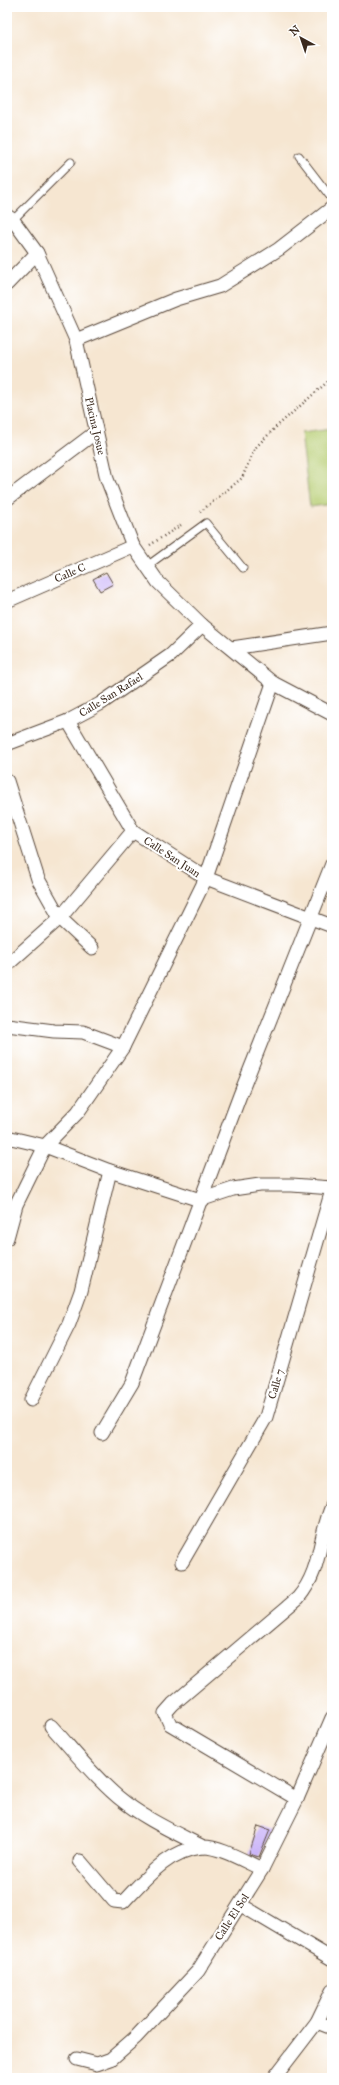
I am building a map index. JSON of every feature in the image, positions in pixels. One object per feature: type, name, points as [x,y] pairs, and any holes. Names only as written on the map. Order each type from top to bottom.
[{"type":"street","points":[[76,340],[176,299],[220,286],[279,249],[332,208]]},
{"type":"street","name":"Placina Josue","points":[[10,218],[37,253],[76,340],[107,479],[135,550],[158,582],[202,625],[273,683],[332,714]]},
{"type":"street","points":[[7,284],[37,253]]},
{"type":"street","points":[[7,499],[96,432]]},
{"type":"street","name":"Calle C","points":[[7,601],[135,550]]},
{"type":"street","name":"Calle San Rafael","points":[[7,744],[68,721],[100,704],[171,655],[202,625]]},
{"type":"street","points":[[232,648],[332,633]]},
{"type":"street","points":[[7,1238],[16,1205],[45,1146],[78,1112],[123,1047],[206,878],[273,683]]},
{"type":"street","name":"Calle San Juan","points":[[68,721],[133,832],[206,878],[332,926]]},
{"type":"street","points":[[7,781],[38,879],[60,918],[92,948]]},
{"type":"street","points":[[7,965],[60,918],[133,832]]},
{"type":"street","points":[[102,1433],[132,1383],[200,1200],[332,864]]},
{"type":"street","points":[[7,1025],[54,1031],[83,1032],[123,1047]]},
{"type":"street","points":[[7,1137],[45,1146],[110,1171],[200,1200],[233,1189],[260,1185],[292,1185],[332,1189]]},
{"type":"street","points":[[31,1400],[69,1324],[78,1298],[110,1171]]},
{"type":"street","name":"Calle 7","points":[[182,1562],[266,1417],[332,1189]]},
{"type":"street","points":[[297,1799],[170,1724],[165,1713],[173,1704],[298,1598],[308,1586],[332,1506]]},
{"type":"street","name":"Calle El Sol","points":[[77,2059],[97,2064],[111,2058],[136,2037],[198,1971],[241,1905],[262,1869],[297,1799],[332,1718]]},
{"type":"street","points":[[51,1726],[92,1773],[119,1798],[150,1819],[203,1847],[226,1853],[262,1869]]},
{"type":"street","points":[[80,1861],[114,1901],[123,1902],[159,1865],[178,1854],[203,1847]]},
{"type":"street","points":[[241,1905],[332,1959]]},
{"type":"street","points":[[274,2078],[317,2022],[332,1990]]},
{"type":"street","points":[[317,2022],[332,2028]]},
{"type":"lane","points":[[299,156],[332,199]]},
{"type":"lane","points":[[10,218],[71,162]]},
{"type":"lane","points":[[147,566],[206,523],[243,568]]},
{"type":"path","points":[[199,513],[242,478],[255,448],[276,427],[332,378]]},
{"type":"path","points":[[135,550],[187,521]]},
{"type":"green space","points":[[332,429],[332,504],[310,507],[301,433]]},
{"type":"building","points":[[106,572],[113,584],[100,591],[93,579]]},
{"type":"building","points":[[258,1826],[270,1830],[259,1857],[249,1854]]}]
